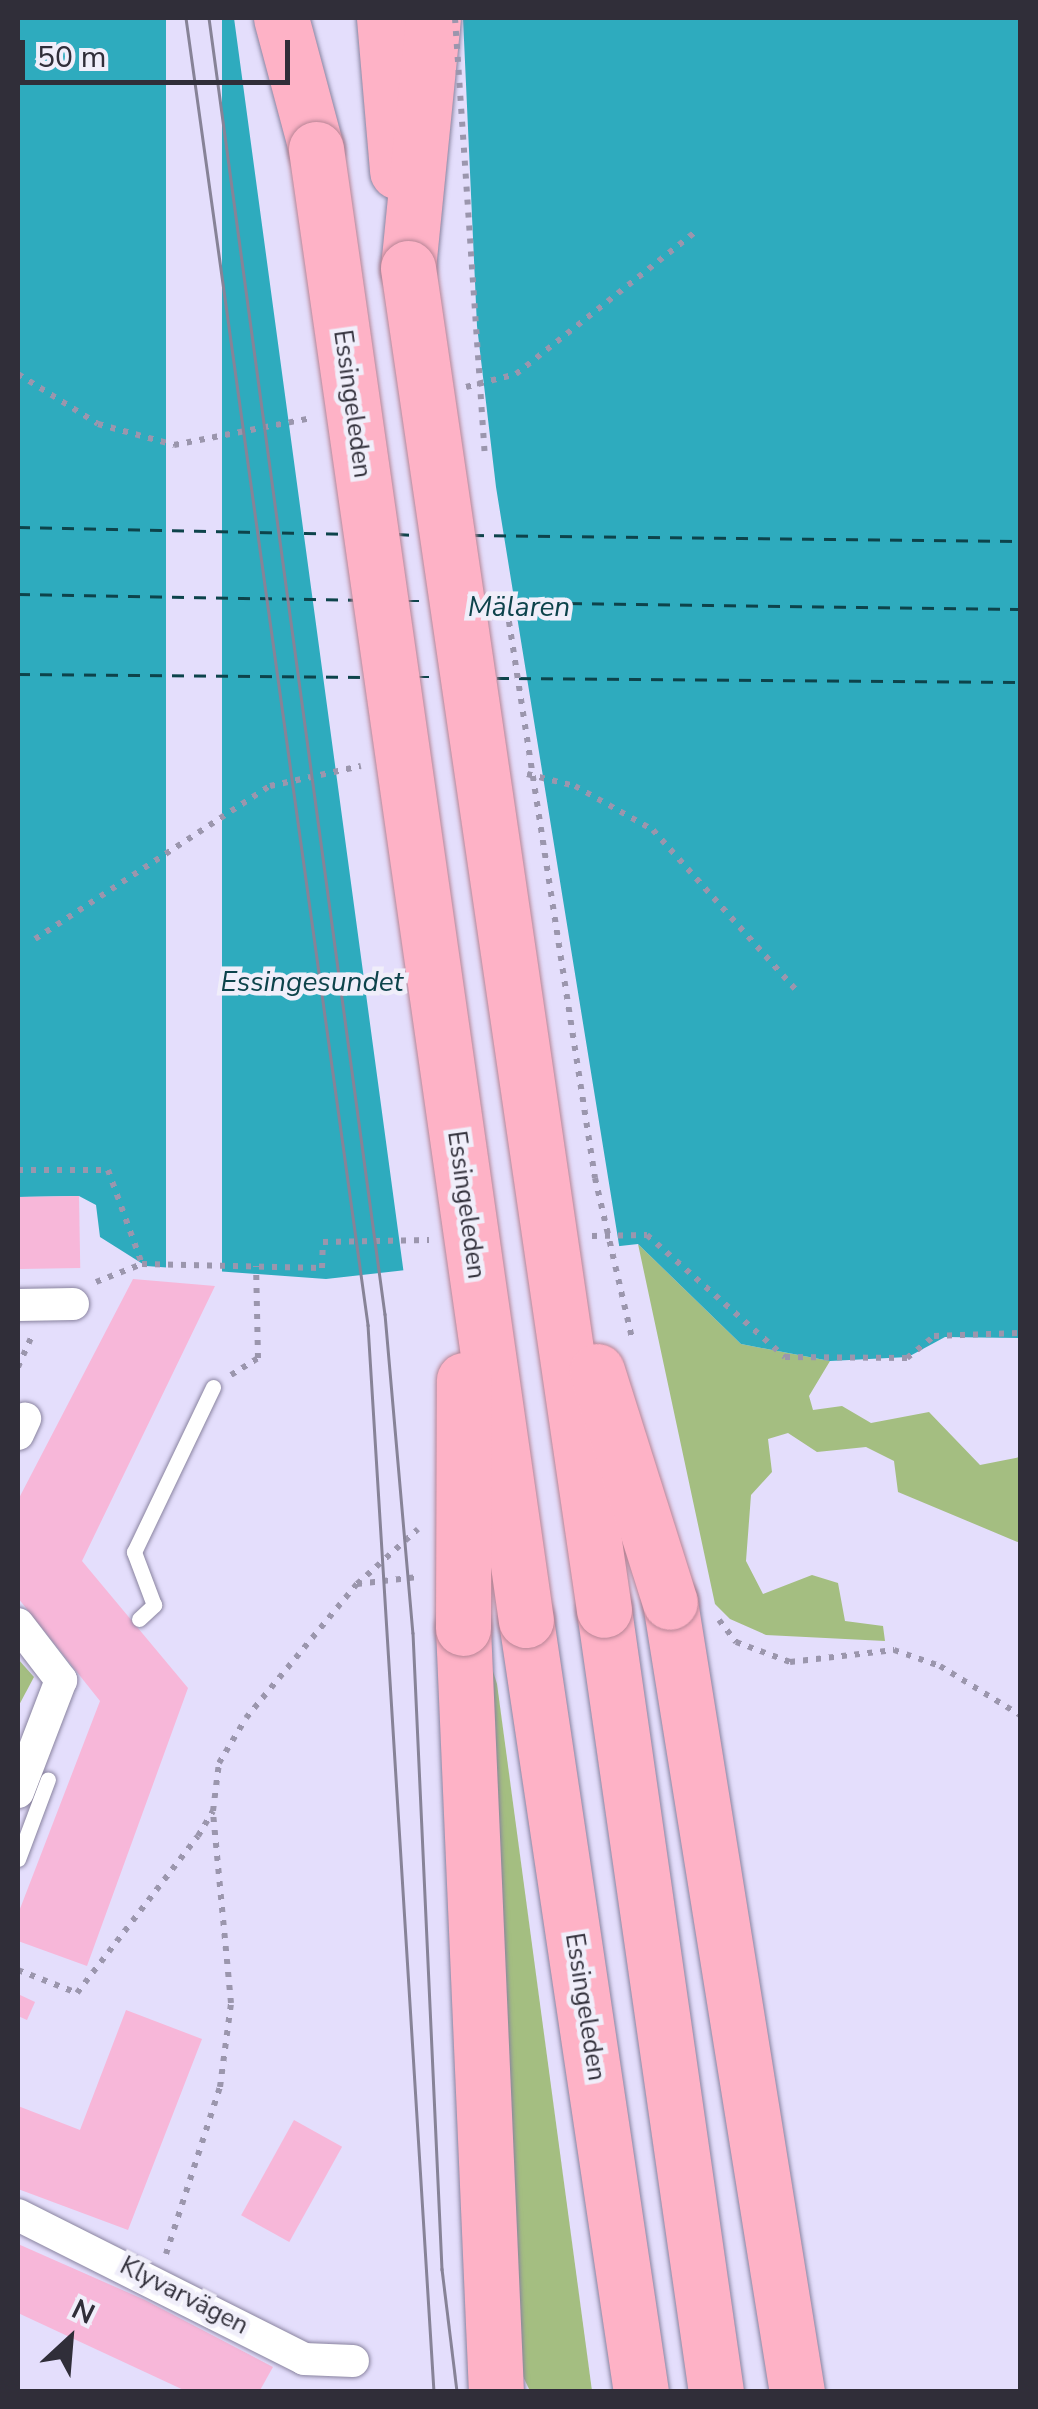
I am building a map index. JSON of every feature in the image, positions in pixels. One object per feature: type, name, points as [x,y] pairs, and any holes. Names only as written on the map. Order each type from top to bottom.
[{"type":"highway","points":[[281,18],[316,148]]},
{"type":"highway","name":"Essingeleden","points":[[308,18],[316,148],[464,1192],[641,2392]]},
{"type":"highway","points":[[384,18],[408,268],[716,2392]]},
{"type":"highway","points":[[408,268],[432,18]]},
{"type":"highway","points":[[464,1192],[463,1628],[496,2392]]},
{"type":"highway","points":[[548,1219],[670,1602],[798,2392]]},
{"type":"street","points":[[18,1305],[74,1304]]},
{"type":"street","points":[[18,1624],[65,1677],[18,1792]]},
{"type":"street","name":"Klyvarvägen","points":[[18,2214],[156,2279],[304,2359],[353,2361]]},
{"type":"lane","points":[[139,1618],[154,1605],[134,1552],[213,1386]]},
{"type":"lane","points":[[18,1858],[48,1778]]},
{"type":"path","points":[[455,18],[487,479]]},
{"type":"path","points":[[502,574],[592,1160],[634,1348]]},
{"type":"path","points":[[97,1281],[142,1264]]},
{"type":"path","points":[[256,1266],[258,1358]]},
{"type":"path","points":[[18,1367],[32,1338]]},
{"type":"path","points":[[156,2279],[220,2087],[232,2003],[213,1811],[219,1763],[246,1718],[357,1584],[423,1524]]},
{"type":"path","points":[[357,1584],[398,1579]]},
{"type":"path","points":[[736,1642],[790,1662],[894,1650],[940,1666],[1020,1715]]},
{"type":"path","points":[[18,1970],[76,1993],[135,1926],[213,1811]]},
{"type":"green space","points":[[638,1244],[741,1344],[830,1361],[809,1396],[813,1410],[842,1406],[871,1423],[929,1412],[980,1465],[1020,1457],[1020,1543],[898,1492],[894,1461],[866,1447],[817,1452],[788,1433],[768,1439],[772,1472],[751,1495],[746,1561],[763,1594],[812,1575],[838,1583],[845,1621],[883,1626],[885,1641],[766,1635],[730,1619],[715,1604]]},
{"type":"green space","points":[[487,1652],[497,1684],[592,2391],[530,2391],[516,2362]]},
{"type":"green space","points":[[18,1659],[34,1677],[18,1707]]},
{"type":"water","name":"Mälaren","points":[[18,18],[1020,18],[1020,1338],[945,1337],[908,1357],[830,1361],[741,1344],[638,1244],[326,1279],[146,1266],[100,1237],[96,1205],[79,1196],[18,1197]]},
{"type":"pier","points":[[166,18],[222,18],[222,1295],[166,1295]]},
{"type":"pier","points":[[234,18],[463,18],[477,326],[496,487],[620,1251],[404,1275]]},
{"type":"building","points":[[79,1196],[80,1268],[19,1269],[18,1197]]},
{"type":"building","points":[[133,1279],[215,1286],[82,1561],[188,1688],[87,1966],[18,1941],[18,1914],[100,1701],[18,1598],[18,1500]]},
{"type":"building","points":[[18,1994],[35,2002],[27,2020],[18,2016]]},
{"type":"building","points":[[126,2010],[202,2039],[128,2230],[18,2189],[18,2106],[80,2130]]},
{"type":"building","points":[[294,2120],[342,2147],[289,2242],[241,2215]]},
{"type":"building","points":[[18,2244],[145,2300],[273,2367],[259,2392],[188,2392],[18,2313]]},
{"type":"ferry route","points":[[18,527],[344,534]]},
{"type":"ferry route","points":[[397,534],[419,535]]},
{"type":"ferry route","points":[[472,535],[1020,541]]},
{"type":"ferry route","points":[[18,594],[354,600]]},
{"type":"ferry route","points":[[407,601],[429,601]]},
{"type":"ferry route","points":[[482,602],[1020,609]]},
{"type":"ferry route","points":[[18,674],[364,677]]},
{"type":"ferry route","points":[[417,677],[439,677]]},
{"type":"ferry route","points":[[497,678],[1020,682]]},
{"type":"tram line","points":[[186,18],[368,1325],[434,2392]]},
{"type":"tram line","points":[[209,18],[385,1314],[413,1633],[442,2269],[457,2392]]},
{"type":"water label","name":"Essingesundet","points":[[312,982]]}]
